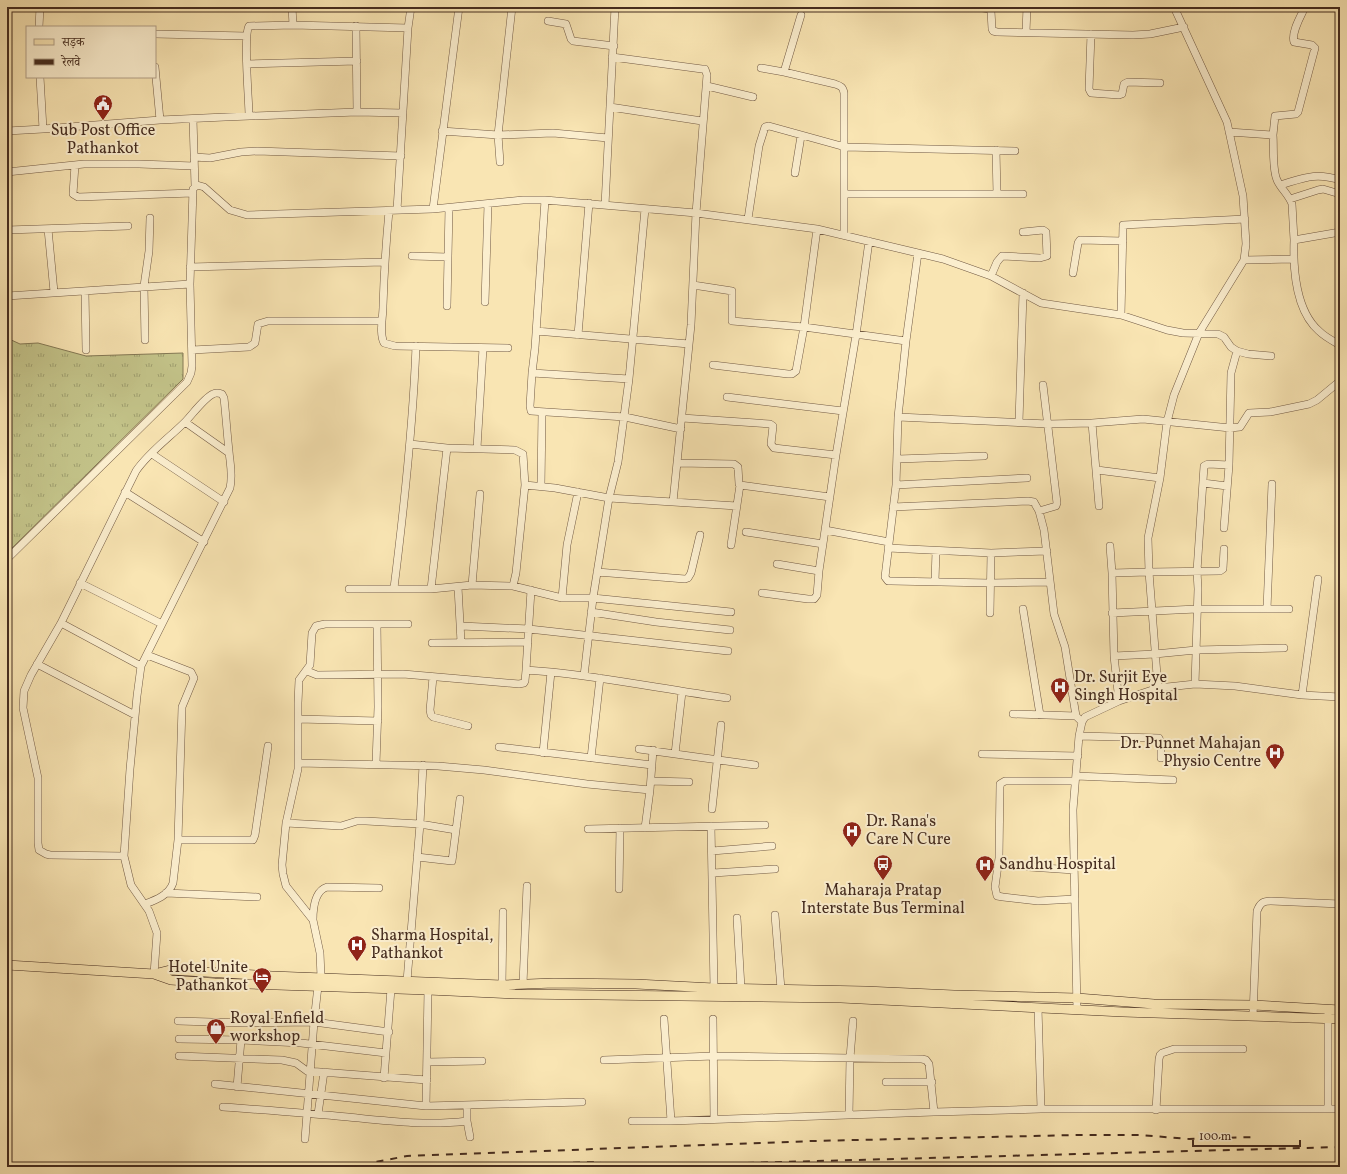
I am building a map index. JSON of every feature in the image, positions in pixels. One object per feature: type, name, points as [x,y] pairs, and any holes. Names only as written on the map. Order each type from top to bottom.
[{"type":"main road","points":[[7,965],[154,974],[170,970],[391,989],[515,994],[841,998],[1076,1010],[1253,1016],[1328,1014],[1340,1010]]},
{"type":"main road","points":[[319,982],[407,981],[502,985],[636,984],[714,988],[1077,998],[1154,1004],[1253,1005],[1328,1014],[1340,1019]]},
{"type":"street","points":[[39,26],[40,7]]},
{"type":"street","points":[[292,7],[293,25]]},
{"type":"street","points":[[397,210],[408,28],[411,7]]},
{"type":"street","points":[[433,209],[459,7]]},
{"type":"street","points":[[500,162],[498,135],[512,7]]},
{"type":"street","points":[[605,205],[612,57],[616,7]]},
{"type":"street","points":[[975,7],[990,9],[993,31],[1141,35],[1184,27]]},
{"type":"street","points":[[1026,32],[1027,7]]},
{"type":"street","points":[[1158,688],[1149,572],[1149,532],[1160,478],[1167,422],[1176,389],[1199,333],[1244,260],[1246,244],[1243,196],[1227,122],[1174,7]]},
{"type":"street","points":[[1305,7],[1293,40],[1294,42],[1312,45],[1315,48],[1298,112],[1294,114],[1275,116],[1273,136],[1275,173],[1277,180],[1290,199],[1293,211],[1293,259],[1296,283],[1301,300],[1310,321],[1319,331],[1340,345]]},
{"type":"street","points":[[784,72],[801,15]]},
{"type":"street","points":[[548,21],[566,24],[571,39],[575,42],[614,46]]},
{"type":"street","points":[[249,116],[247,29],[249,26],[293,25],[408,28]]},
{"type":"street","points":[[356,26],[357,112]]},
{"type":"street","points":[[156,34],[247,36]]},
{"type":"street","points":[[1091,34],[1089,90],[1091,93],[1120,95],[1124,84],[1128,82],[1160,83]]},
{"type":"street","points":[[612,57],[705,69],[707,75],[707,86],[702,120],[689,344],[674,502]]},
{"type":"street","points":[[247,64],[357,61]]},
{"type":"street","points":[[761,68],[835,84],[843,88],[845,147],[844,235]]},
{"type":"street","points":[[40,78],[44,129]]},
{"type":"street","points":[[156,78],[160,120]]},
{"type":"street","points":[[707,86],[754,97]]},
{"type":"street","points":[[610,107],[702,120]]},
{"type":"street","points":[[7,131],[160,120],[357,112],[403,113]]},
{"type":"street","points":[[7,559],[187,382],[191,373],[192,350],[190,266],[193,189],[195,186],[193,119]]},
{"type":"street","points":[[748,219],[759,146],[765,127],[772,126],[801,136],[845,147],[1015,150]]},
{"type":"street","points":[[442,131],[498,135],[553,133],[608,138]]},
{"type":"street","points":[[1229,132],[1273,136]]},
{"type":"street","points":[[795,173],[801,136]]},
{"type":"street","points":[[996,150],[996,194]]},
{"type":"street","points":[[194,157],[210,158],[241,152],[256,151],[401,156]]},
{"type":"street","points":[[7,172],[75,165],[139,164],[194,166]]},
{"type":"street","points":[[75,165],[73,194],[78,197],[193,193]]},
{"type":"street","points":[[1280,185],[1316,175],[1326,175],[1340,180]]},
{"type":"street","points":[[195,186],[200,185],[204,187],[230,210],[247,215],[433,209],[522,200],[545,200],[696,213],[817,229],[943,259],[991,276],[1041,303],[1121,315],[1167,330],[1221,335],[1231,347],[1237,351],[1248,354],[1271,356]]},
{"type":"street","points":[[1290,199],[1323,189],[1340,194]]},
{"type":"street","points":[[845,194],[1023,194]]},
{"type":"street","points":[[545,200],[530,409],[532,411],[542,412],[625,417],[681,429]]},
{"type":"street","points":[[578,335],[589,203]]},
{"type":"street","points":[[485,302],[488,204]]},
{"type":"street","points":[[447,306],[449,208]]},
{"type":"street","points":[[584,676],[597,572],[625,417],[645,209]]},
{"type":"street","points":[[389,210],[384,262],[382,321],[382,339],[384,343],[395,346],[508,348]]},
{"type":"street","points":[[145,340],[144,286],[150,251],[150,218]]},
{"type":"street","points":[[1121,315],[1123,225],[1245,219]]},
{"type":"street","points":[[7,230],[128,226]]},
{"type":"street","points":[[48,229],[54,292]]},
{"type":"street","points":[[714,366],[788,374],[794,373],[798,368],[817,229]]},
{"type":"street","points":[[991,276],[997,262],[1002,256],[1040,258],[1047,256],[1046,232],[1043,230],[1023,232]]},
{"type":"street","points":[[1294,240],[1340,232]]},
{"type":"street","points":[[1073,273],[1078,243],[1080,240],[1123,241]]},
{"type":"street","points":[[762,593],[814,599],[817,595],[819,571],[836,454],[856,335],[869,241]]},
{"type":"street","points":[[918,253],[906,341],[898,417],[898,459],[885,574],[886,580],[990,583],[1050,582]]},
{"type":"street","points":[[412,256],[448,257]]},
{"type":"street","points":[[1244,260],[1293,259]]},
{"type":"street","points":[[190,266],[384,262]]},
{"type":"street","points":[[7,296],[190,284]]},
{"type":"street","points":[[693,285],[732,291],[732,321],[804,327],[906,341]]},
{"type":"street","points":[[85,291],[86,350]]},
{"type":"street","points":[[1019,422],[1023,293]]},
{"type":"street","points":[[192,350],[249,347],[255,343],[258,324],[268,321],[382,321]]},
{"type":"street","points":[[536,331],[689,344]]},
{"type":"street","points":[[394,588],[410,444],[416,346]]},
{"type":"street","points":[[477,448],[483,348]]},
{"type":"street","points":[[1224,528],[1229,465],[1231,373],[1237,351]]},
{"type":"street","points":[[532,373],[629,379]]},
{"type":"street","points":[[898,417],[1048,424],[1149,419],[1230,428],[1240,426],[1248,414],[1270,412],[1309,404],[1317,400],[1340,381]]},
{"type":"street","points":[[1039,511],[1056,506],[1057,503],[1043,385]]},
{"type":"street","points":[[124,856],[50,855],[39,850],[38,778],[22,700],[27,683],[60,623],[125,492],[143,461],[213,394],[218,393],[222,394],[224,398],[229,453],[232,465],[232,480],[224,502],[141,666],[135,715],[124,856],[131,885],[145,904],[153,919],[157,933],[154,974]]},
{"type":"street","points":[[727,396],[843,411]]},
{"type":"street","points":[[541,486],[542,412]]},
{"type":"street","points":[[682,418],[770,424],[773,426],[771,444],[774,448],[836,454]]},
{"type":"street","points":[[185,422],[229,453]]},
{"type":"street","points":[[1092,422],[1099,506]]},
{"type":"street","points":[[410,444],[447,448],[515,450],[523,454],[525,485],[516,573],[512,586]]},
{"type":"street","points":[[430,589],[447,448]]},
{"type":"street","points":[[152,454],[224,502]]},
{"type":"street","points":[[898,459],[984,456]]},
{"type":"street","points":[[678,463],[736,465],[740,485],[731,545]]},
{"type":"street","points":[[1194,684],[1197,572],[1204,465],[1229,465]]},
{"type":"street","points":[[1097,470],[1160,478]]},
{"type":"street","points":[[896,485],[1027,478]]},
{"type":"street","points":[[1203,483],[1227,486]]},
{"type":"street","points":[[1267,609],[1272,484]]},
{"type":"street","points":[[525,485],[541,486],[610,498],[737,506]]},
{"type":"street","points":[[740,485],[830,497]]},
{"type":"street","points":[[125,492],[204,542]]},
{"type":"street","points":[[562,598],[568,545],[578,492]]},
{"type":"street","points":[[472,586],[480,494]]},
{"type":"street","points":[[893,507],[1031,501],[1035,504],[1039,511],[1044,530],[1054,614],[1064,646],[1076,716],[1082,722]]},
{"type":"street","points":[[825,530],[889,545],[936,551],[991,553],[1047,551]]},
{"type":"street","points":[[746,532],[823,544]]},
{"type":"street","points":[[597,572],[688,578],[691,574],[700,535]]},
{"type":"street","points":[[1110,546],[1114,656],[1119,701]]},
{"type":"street","points":[[1112,574],[1222,570],[1224,549]]},
{"type":"street","points":[[935,581],[936,551]]},
{"type":"street","points":[[990,613],[991,553]]},
{"type":"street","points":[[777,564],[819,571]]},
{"type":"street","points":[[1302,695],[1318,579]]},
{"type":"street","points":[[80,583],[162,624]]},
{"type":"street","points":[[349,589],[430,589],[472,586],[512,586],[562,598],[593,598],[731,612]]},
{"type":"street","points":[[458,587],[461,642]]},
{"type":"street","points":[[307,671],[318,675],[403,674],[522,684],[525,681],[530,629],[531,590]]},
{"type":"street","points":[[1023,609],[1040,716]]},
{"type":"street","points":[[1112,614],[1197,609],[1289,609]]},
{"type":"street","points":[[591,612],[656,622],[730,630]]},
{"type":"street","points":[[60,623],[141,666]]},
{"type":"street","points":[[313,920],[289,890],[284,880],[282,865],[286,823],[298,769],[299,680],[310,665],[312,633],[316,626],[325,624],[408,624]]},
{"type":"street","points":[[376,624],[378,721],[376,764]]},
{"type":"street","points":[[461,626],[530,629],[728,651]]},
{"type":"street","points":[[432,643],[528,642]]},
{"type":"street","points":[[1114,656],[1196,650],[1284,648]]},
{"type":"street","points":[[145,904],[171,890],[173,883],[178,840],[182,707],[192,682],[193,675],[188,671],[147,655]]},
{"type":"street","points":[[37,664],[135,715]]},
{"type":"street","points":[[526,670],[600,678],[727,698]]},
{"type":"street","points":[[543,753],[551,672]]},
{"type":"street","points":[[433,677],[430,710],[433,717],[468,726]]},
{"type":"street","points":[[591,758],[600,678]]},
{"type":"street","points":[[1076,1010],[1073,810],[1079,736],[1082,722],[1086,717],[1119,701],[1158,688],[1194,684],[1235,686],[1302,695],[1340,697]]},
{"type":"street","points":[[675,754],[682,692]]},
{"type":"street","points":[[1013,714],[1076,716]]},
{"type":"street","points":[[298,719],[378,721]]},
{"type":"street","points":[[712,809],[720,725]]},
{"type":"street","points":[[1079,736],[1158,738],[1161,743],[1161,758]]},
{"type":"street","points":[[178,840],[253,840],[268,746]]},
{"type":"street","points":[[499,747],[652,765]]},
{"type":"street","points":[[639,749],[755,765]]},
{"type":"street","points":[[646,828],[653,750]]},
{"type":"street","points":[[982,754],[1078,756]]},
{"type":"street","points":[[298,762],[423,765],[484,770],[587,784],[650,790]]},
{"type":"street","points":[[407,981],[420,824],[423,765]]},
{"type":"street","points":[[1075,899],[1038,901],[997,896],[995,887],[999,858],[1000,784],[1005,781],[1076,778],[1172,780]]},
{"type":"street","points":[[651,781],[689,782]]},
{"type":"street","points":[[417,857],[452,861],[460,799]]},
{"type":"street","points":[[286,823],[341,826],[366,820],[420,824],[456,830]]},
{"type":"street","points":[[588,829],[765,825]]},
{"type":"street","points":[[711,826],[714,988]]},
{"type":"street","points":[[619,888],[620,828]]},
{"type":"street","points":[[712,851],[772,846]]},
{"type":"street","points":[[1029,867],[1074,870]]},
{"type":"street","points":[[713,873],[775,869]]},
{"type":"street","points":[[523,984],[527,886]]},
{"type":"street","points":[[305,1138],[312,1044],[319,982],[320,953],[313,920],[314,906],[320,891],[323,888],[379,888]]},
{"type":"street","points":[[166,893],[257,897]]},
{"type":"street","points":[[1253,1016],[1257,911],[1259,905],[1262,902],[1271,901],[1340,904]]},
{"type":"street","points":[[502,985],[503,912]]},
{"type":"street","points":[[775,915],[781,989]]},
{"type":"street","points":[[737,918],[741,988]]},
{"type":"street","points":[[384,1078],[391,989]]},
{"type":"street","points":[[426,1106],[428,990]]},
{"type":"street","points":[[1038,1008],[1041,1110]]},
{"type":"street","points":[[1328,1014],[1328,1110]]},
{"type":"street","points":[[664,1019],[671,1121]]},
{"type":"street","points":[[713,1019],[714,1119]]},
{"type":"street","points":[[178,1020],[245,1023],[314,1022],[388,1032]]},
{"type":"street","points":[[849,1115],[852,1020]]},
{"type":"street","points":[[179,1039],[241,1040],[312,1044],[386,1052]]},
{"type":"street","points":[[237,1087],[241,1040]]},
{"type":"street","points":[[1156,1110],[1159,1059],[1162,1053],[1174,1049],[1243,1049]]},
{"type":"street","points":[[179,1056],[291,1061],[296,1063],[303,1070],[310,1072],[427,1080]]},
{"type":"street","points":[[604,1060],[714,1056],[922,1059],[926,1060],[929,1064],[934,1112]]},
{"type":"street","points":[[427,1062],[482,1061]]},
{"type":"street","points":[[318,1114],[324,1072]]},
{"type":"street","points":[[886,1082],[932,1082]]},
{"type":"street","points":[[215,1084],[426,1106],[582,1102]]},
{"type":"street","points":[[467,1105],[467,1121],[470,1137]]},
{"type":"street","points":[[223,1108],[307,1113],[407,1123],[454,1123],[467,1121]]},
{"type":"street","points":[[632,1121],[1041,1110],[1340,1109]]},
{"type":"green space","points":[[7,338],[20,344],[38,343],[86,356],[183,353],[183,379],[7,553]]},
{"type":"railway","points":[[349,1167],[407,1156],[813,1141],[1077,1135],[1140,1135],[1189,1139],[1255,1137]]},
{"type":"railway","points":[[593,1167],[1340,1147]]},
{"type":"railway","points":[[405,1167],[601,1162]]},
{"type":"place","name":"Sub Post Office Pathankot","points":[[103,121]]},
{"type":"place","name":"Dr. Surjit Eye Singh Hospital","points":[[1060,704]]},
{"type":"place","name":"Dr. Punnet Mahajan Physio Centre","points":[[1275,770]]},
{"type":"place","name":"Dr. Rana's Care N Cure","points":[[852,848]]},
{"type":"place","name":"Maharaja Pratap Interstate Bus Terminal","points":[[883,881]]},
{"type":"place","name":"Sandhu Hospital","points":[[985,882]]},
{"type":"place","name":"Sharma Hospital, Pathankot","points":[[357,962]]},
{"type":"place","name":"Hotel Unite Pathankot","points":[[262,994]]},
{"type":"place","name":"Royal Enfield workshop","points":[[216,1045]]}]
